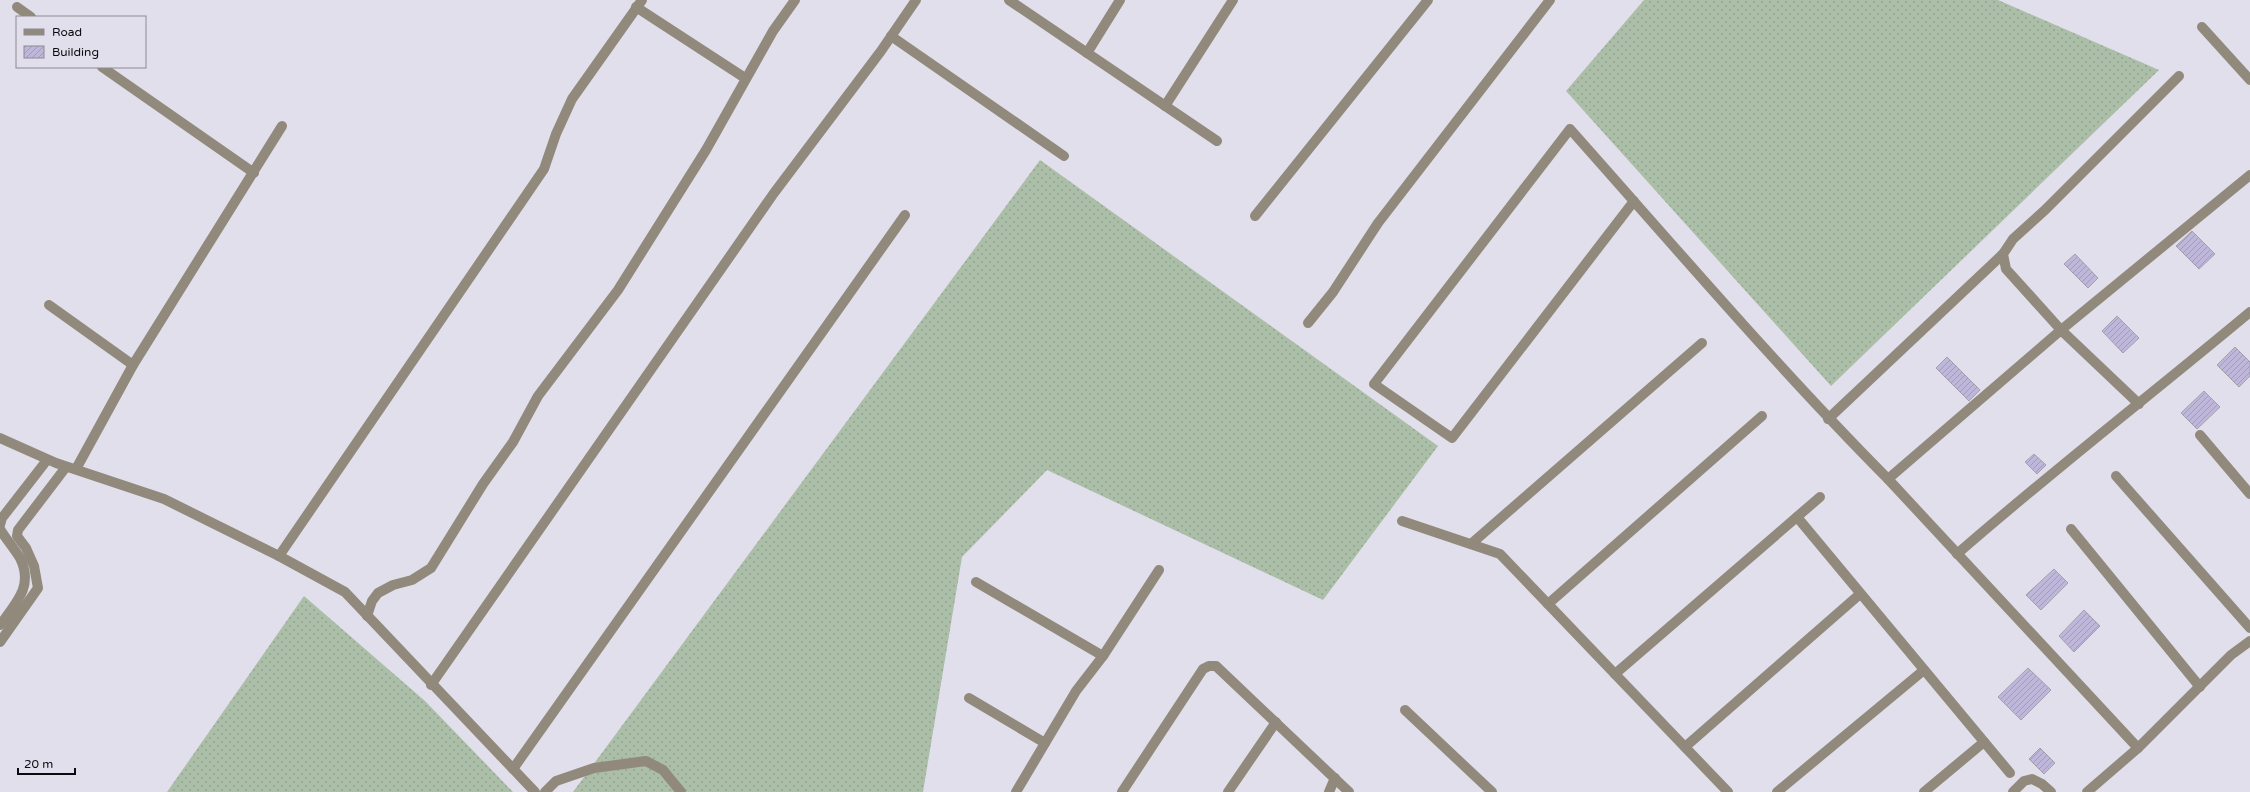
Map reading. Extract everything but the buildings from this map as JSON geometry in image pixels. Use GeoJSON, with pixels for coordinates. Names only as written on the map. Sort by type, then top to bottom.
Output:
{"type":"FeatureCollection","features":[{"type":"Feature","properties":{"kind":"street"},"geometry":{"type":"LineString","coordinates":[[367,616],[372,601],[378,593],[393,585],[412,580],[431,568],[483,484],[513,442],[538,396],[618,290],[706,150],[745,78],[773,31],[795,0]]}},
{"type":"Feature","properties":{"kind":"street"},"geometry":{"type":"LineString","coordinates":[[431,685],[774,193],[892,36],[916,0]]}},
{"type":"Feature","properties":{"kind":"street"},"geometry":{"type":"LineString","coordinates":[[1087,53],[1120,0]]}},
{"type":"Feature","properties":{"kind":"street"},"geometry":{"type":"LineString","coordinates":[[1165,106],[1233,0]]}},
{"type":"Feature","properties":{"kind":"street"},"geometry":{"type":"LineString","coordinates":[[1255,216],[1428,0]]}},
{"type":"Feature","properties":{"kind":"street"},"geometry":{"type":"LineString","coordinates":[[1308,323],[1333,292],[1378,224],[1550,0]]}},
{"type":"Feature","properties":{"kind":"street"},"geometry":{"type":"LineString","coordinates":[[1014,1],[1087,53],[1217,141]]}},
{"type":"Feature","properties":{"kind":"street"},"geometry":{"type":"LineString","coordinates":[[279,556],[544,169],[556,134],[572,100],[639,3],[745,78]]}},
{"type":"Feature","properties":{"kind":"street"},"geometry":{"type":"LineString","coordinates":[[16,7],[30,16]]}},
{"type":"Feature","properties":{"kind":"street"},"geometry":{"type":"LineString","coordinates":[[2202,27],[2250,80]]}},
{"type":"Feature","properties":{"kind":"street"},"geometry":{"type":"LineString","coordinates":[[892,36],[1064,156]]}},
{"type":"Feature","properties":{"kind":"street"},"geometry":{"type":"LineString","coordinates":[[103,68],[254,173]]}},
{"type":"Feature","properties":{"kind":"street"},"geometry":{"type":"LineString","coordinates":[[1828,419],[2002,254],[2013,238],[2045,210],[2179,76]]}},
{"type":"Feature","properties":{"kind":"street"},"geometry":{"type":"LineString","coordinates":[[0,642],[38,588],[34,566],[26,548],[17,536],[18,530],[71,468],[133,365],[282,126]]}},
{"type":"Feature","properties":{"kind":"street"},"geometry":{"type":"LineString","coordinates":[[1634,201],[1452,438],[1374,384],[1570,129],[1828,419],[1888,480],[2138,748]]}},
{"type":"Feature","properties":{"kind":"street"},"geometry":{"type":"LineString","coordinates":[[1888,480],[2062,330],[2250,176]]}},
{"type":"Feature","properties":{"kind":"street"},"geometry":{"type":"LineString","coordinates":[[513,769],[905,215]]}},
{"type":"Feature","properties":{"kind":"street"},"geometry":{"type":"LineString","coordinates":[[2002,254],[2006,269],[2062,330],[2139,404]]}},
{"type":"Feature","properties":{"kind":"street"},"geometry":{"type":"LineString","coordinates":[[49,305],[133,365]]}},
{"type":"Feature","properties":{"kind":"street"},"geometry":{"type":"LineString","coordinates":[[1957,554],[2032,488],[2139,404],[2250,312]]}},
{"type":"Feature","properties":{"kind":"street"},"geometry":{"type":"LineString","coordinates":[[1471,544],[1702,343]]}},
{"type":"Feature","properties":{"kind":"street"},"geometry":{"type":"LineString","coordinates":[[1548,604],[1762,416]]}},
{"type":"Feature","properties":{"kind":"street"},"geometry":{"type":"LineString","coordinates":[[2200,434],[2250,494]]}},
{"type":"Feature","properties":{"kind":"street"},"geometry":{"type":"LineString","coordinates":[[0,438],[47,460],[164,499],[279,556],[344,592],[431,685],[535,792]]}},
{"type":"Feature","properties":{"kind":"street"},"geometry":{"type":"LineString","coordinates":[[0,525],[6,512],[47,460]]}},
{"type":"Feature","properties":{"kind":"street"},"geometry":{"type":"LineString","coordinates":[[2116,476],[2250,628]]}},
{"type":"Feature","properties":{"kind":"street"},"geometry":{"type":"LineString","coordinates":[[1615,674],[1820,497]]}},
{"type":"Feature","properties":{"kind":"street"},"geometry":{"type":"LineString","coordinates":[[1796,517],[2010,773]]}},
{"type":"Feature","properties":{"kind":"street"},"geometry":{"type":"LineString","coordinates":[[1402,521],[1500,554],[1728,792]]}},
{"type":"Feature","properties":{"kind":"street"},"geometry":{"type":"LineString","coordinates":[[0,529],[20,558],[26,581],[22,594],[0,625]]}},
{"type":"Feature","properties":{"kind":"street"},"geometry":{"type":"LineString","coordinates":[[2071,529],[2200,687]]}},
{"type":"Feature","properties":{"kind":"street"},"geometry":{"type":"LineString","coordinates":[[1016,792],[1076,692],[1104,656],[1159,570]]}},
{"type":"Feature","properties":{"kind":"street"},"geometry":{"type":"LineString","coordinates":[[976,582],[1104,656]]}},
{"type":"Feature","properties":{"kind":"street"},"geometry":{"type":"LineString","coordinates":[[1685,747],[1860,594]]}},
{"type":"Feature","properties":{"kind":"street"},"geometry":{"type":"LineString","coordinates":[[2087,792],[2138,748],[2231,655],[2250,641]]}},
{"type":"Feature","properties":{"kind":"street"},"geometry":{"type":"LineString","coordinates":[[1122,792],[1203,669],[1208,666],[1216,666],[1349,792]]}},
{"type":"Feature","properties":{"kind":"street"},"geometry":{"type":"LineString","coordinates":[[1777,792],[1924,670]]}},
{"type":"Feature","properties":{"kind":"street"},"geometry":{"type":"LineString","coordinates":[[970,698],[1045,743]]}},
{"type":"Feature","properties":{"kind":"street"},"geometry":{"type":"LineString","coordinates":[[1406,710],[1492,792]]}},
{"type":"Feature","properties":{"kind":"street"},"geometry":{"type":"LineString","coordinates":[[1228,792],[1276,722]]}},
{"type":"Feature","properties":{"kind":"street"},"geometry":{"type":"LineString","coordinates":[[1924,792],[1984,742]]}},
{"type":"Feature","properties":{"kind":"street"},"geometry":{"type":"LineString","coordinates":[[545,792],[556,781],[594,768],[646,761],[663,770],[681,792]]}},
{"type":"Feature","properties":{"kind":"street"},"geometry":{"type":"LineString","coordinates":[[1329,792],[1335,778]]}},
{"type":"Feature","properties":{"kind":"street"},"geometry":{"type":"LineString","coordinates":[[2013,792],[2024,781],[2032,779],[2042,784],[2051,792]]}},
{"type":"Feature","properties":{"kind":"green space"},"geometry":{"type":"Polygon","coordinates":[[[1644,0],[1998,0],[2159,70],[1831,386],[1566,91],[1644,0]]]}},
{"type":"Feature","properties":{"kind":"green space"},"geometry":{"type":"Polygon","coordinates":[[[1040,160],[1438,446],[1323,600],[1047,470],[962,557],[923,792],[573,792],[1040,160]]]}},
{"type":"Feature","properties":{"kind":"green space"},"geometry":{"type":"Polygon","coordinates":[[[304,596],[425,701],[513,792],[167,792],[304,596]]]}}]}
